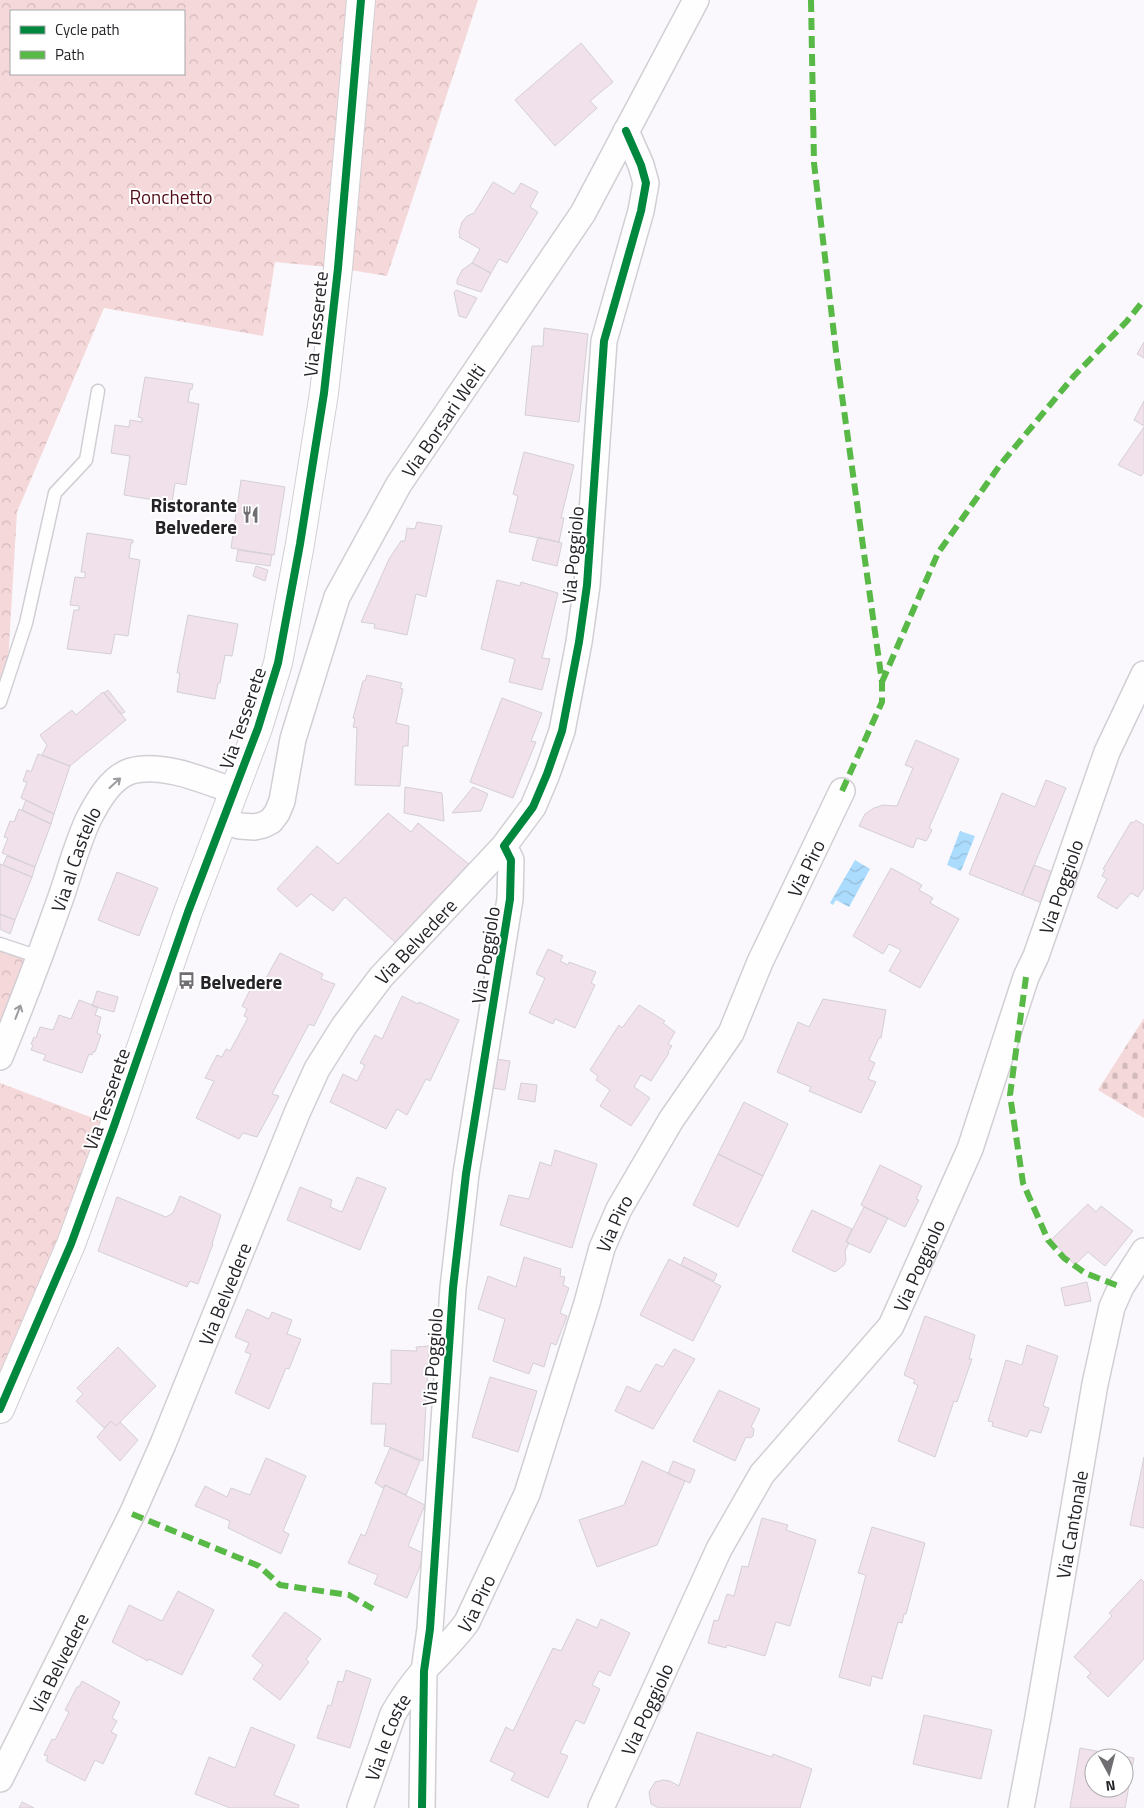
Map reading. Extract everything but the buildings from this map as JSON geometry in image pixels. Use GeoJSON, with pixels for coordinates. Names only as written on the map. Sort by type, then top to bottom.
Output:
{"type":"FeatureCollection","features":[{"type":"Feature","properties":{"kind":"street","name":"Via Tesserete"},"geometry":{"type":"LineString","coordinates":[[0,1408],[71,1244],[188,912],[258,728],[278,663],[300,544],[324,393],[338,268],[361,0]]}},
{"type":"Feature","properties":{"kind":"street","name":"Via Borsari Welti"},"geometry":{"type":"LineString","coordinates":[[223,821],[240,826],[254,827],[271,821],[277,813],[282,801],[293,740],[337,597],[399,484],[583,214],[696,0]]}},
{"type":"Feature","properties":{"kind":"street","name":"Via Poggiolo"},"geometry":{"type":"LineString","coordinates":[[422,1808],[424,1670],[430,1629],[454,1278],[466,1174],[510,899],[511,860],[504,846],[533,808],[547,774],[562,731],[579,642],[587,585],[604,341],[642,211],[646,183],[641,165],[626,131]]}},
{"type":"Feature","properties":{"kind":"street","name":"Via Poggiolo"},"geometry":{"type":"LineString","coordinates":[[601,1808],[719,1549],[762,1474],[891,1326],[970,1149],[1026,977],[1036,956],[1107,752],[1144,674]]}},
{"type":"Feature","properties":{"kind":"street","name":"Via al Castello"},"geometry":{"type":"LineString","coordinates":[[0,1057],[40,957],[89,820],[101,798],[114,781],[131,771],[151,769],[172,771],[234,791]]}},
{"type":"Feature","properties":{"kind":"street","name":"Via Piro"},"geometry":{"type":"LineString","coordinates":[[424,1670],[457,1636],[467,1622],[527,1494],[582,1321],[602,1248],[619,1209],[670,1120],[731,1033],[760,962],[842,791]]}},
{"type":"Feature","properties":{"kind":"street","name":"Via Belvedere"},"geometry":{"type":"LineString","coordinates":[[0,1779],[132,1514],[163,1444],[297,1113],[317,1069],[344,1026],[381,977],[504,846]]}},
{"type":"Feature","properties":{"kind":"street","name":"Via Cantonale"},"geometry":{"type":"LineString","coordinates":[[1021,1808],[1095,1384],[1112,1307],[1121,1287],[1144,1251]]}},
{"type":"Feature","properties":{"kind":"street","name":"Via le Coste"},"geometry":{"type":"LineString","coordinates":[[360,1808],[393,1714],[401,1700],[424,1670]]}},
{"type":"Feature","properties":{"kind":"lane"},"geometry":{"type":"LineString","coordinates":[[0,702],[26,623],[55,493],[86,460],[98,391]]}},
{"type":"Feature","properties":{"kind":"lane"},"geometry":{"type":"LineString","coordinates":[[0,944],[40,957]]}},
{"type":"Feature","properties":{"kind":"green space","name":"Ronchetto"},"geometry":{"type":"Polygon","coordinates":[[[0,0],[478,0],[387,276],[338,268],[275,262],[263,336],[104,308],[17,512],[7,679],[0,702],[0,0]]]}},
{"type":"Feature","properties":{"kind":"green space"},"geometry":{"type":"Polygon","coordinates":[[[0,944],[39,957],[0,1057],[0,944]]]}},
{"type":"Feature","properties":{"kind":"green space"},"geometry":{"type":"Polygon","coordinates":[[[1144,1018],[1144,1118],[1098,1090],[1144,1018]]]}},
{"type":"Feature","properties":{"kind":"green space"},"geometry":{"type":"Polygon","coordinates":[[[0,1083],[114,1126],[0,1408],[0,1083]]]}},
{"type":"Feature","properties":{"kind":"water"},"geometry":{"type":"Polygon","coordinates":[[[960,831],[975,836],[961,871],[947,865],[960,831]]]}},
{"type":"Feature","properties":{"kind":"water"},"geometry":{"type":"Polygon","coordinates":[[[855,860],[870,869],[849,907],[836,900],[833,905],[830,903],[855,860]]]}},
{"type":"Feature","properties":{"kind":"marked path"},"geometry":{"type":"LineString","coordinates":[[811,0],[814,163],[837,360],[882,682],[882,702],[842,791]]}},
{"type":"Feature","properties":{"kind":"marked path"},"geometry":{"type":"LineString","coordinates":[[882,682],[938,553],[1000,465],[1074,376],[1127,321],[1144,300]]}},
{"type":"Feature","properties":{"kind":"marked path"},"geometry":{"type":"LineString","coordinates":[[1026,977],[1010,1095],[1023,1183],[1048,1240],[1064,1258],[1085,1273],[1121,1287]]}},
{"type":"Feature","properties":{"kind":"marked path"},"geometry":{"type":"LineString","coordinates":[[132,1514],[259,1566],[280,1585],[349,1595],[373,1609]]}},
{"type":"Feature","properties":{"kind":"cycle path"},"geometry":{"type":"LineString","coordinates":[[0,1409],[71,1244],[188,912],[258,728],[278,663],[300,544],[324,393],[338,268],[361,0]]}},
{"type":"Feature","properties":{"kind":"cycle path"},"geometry":{"type":"LineString","coordinates":[[422,1808],[424,1671],[430,1629],[453,1288],[466,1174],[510,899],[511,860],[504,846],[533,807],[547,774],[562,731],[579,642],[587,585],[604,341],[641,211],[646,183],[641,165],[626,131]]}},
{"type":"Feature","properties":{"kind":"place","name":"Ristorante Belvedere"},"geometry":{"type":"Point","coordinates":[251,515]}},
{"type":"Feature","properties":{"kind":"place","name":"Belvedere"},"geometry":{"type":"Point","coordinates":[186,981]}}]}
